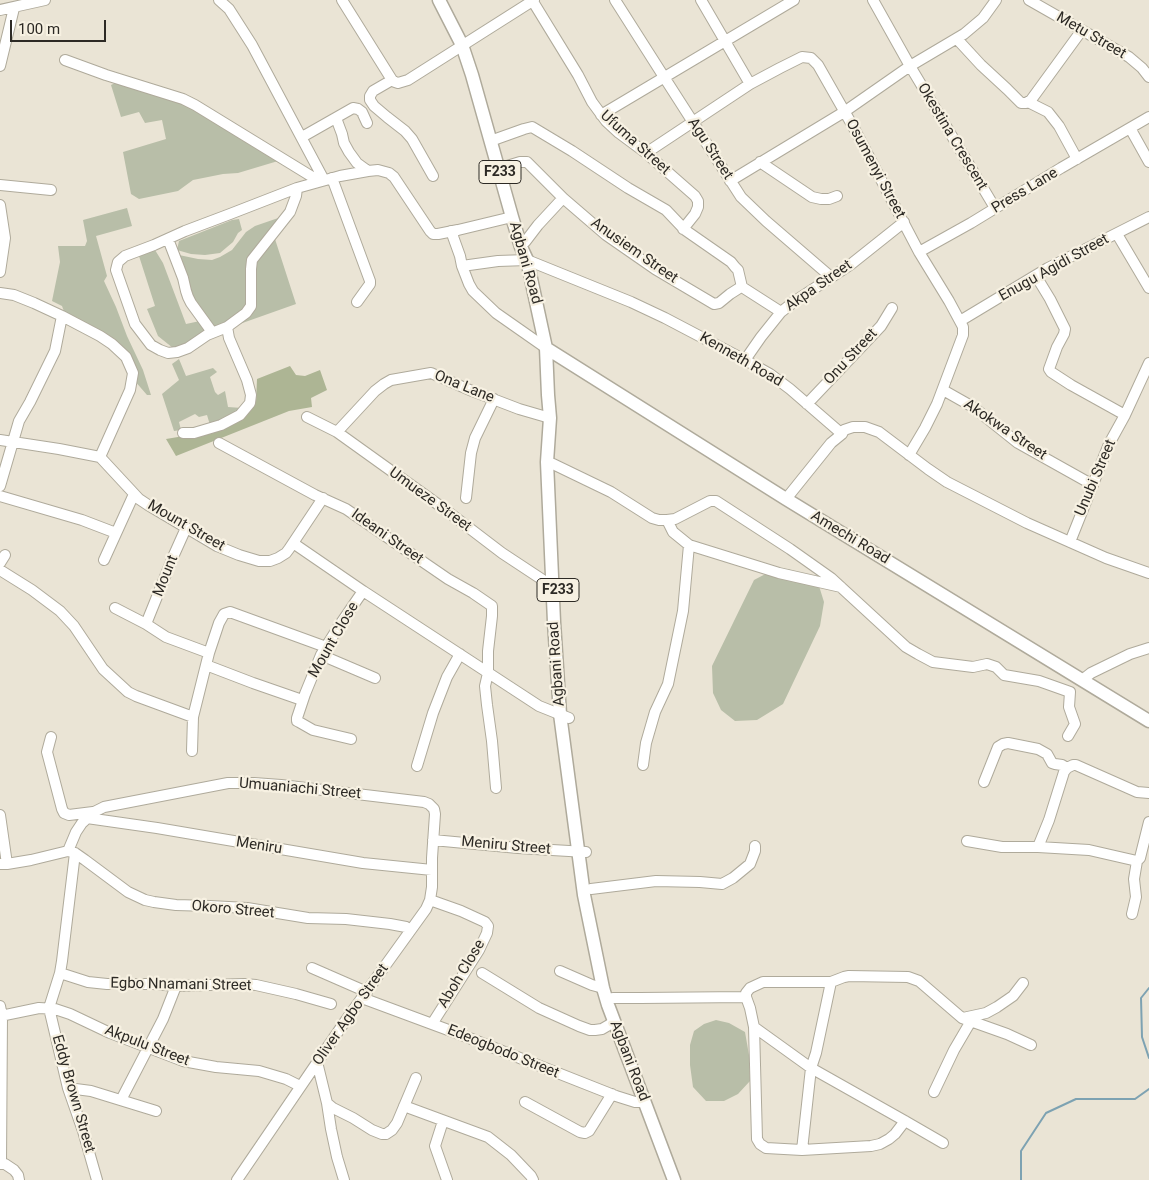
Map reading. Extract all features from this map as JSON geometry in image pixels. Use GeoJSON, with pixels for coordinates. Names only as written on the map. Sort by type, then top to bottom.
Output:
{"type":"FeatureCollection","features":[{"type":"Feature","properties":{"kind":"main road","name":"Agbani Road"},"geometry":{"type":"LineString","coordinates":[[439,0],[465,43],[512,217],[521,247],[529,261]]}},
{"type":"Feature","properties":{"kind":"main road","name":"Agbani Road"},"geometry":{"type":"LineString","coordinates":[[447,0],[465,43],[500,154],[507,166],[508,182],[545,314],[549,350],[554,454],[550,463],[565,716]]}},
{"type":"Feature","properties":{"kind":"main road","name":"Agbani Road"},"geometry":{"type":"LineString","coordinates":[[549,350],[548,395],[550,418],[552,586],[565,716],[582,852],[584,894],[603,988],[674,1180]]}},
{"type":"Feature","properties":{"kind":"main road","name":"Amechi Road"},"geometry":{"type":"LineString","coordinates":[[549,350],[786,499],[1149,721]]}},
{"type":"Feature","properties":{"kind":"main road","name":"Agbani Road"},"geometry":{"type":"LineString","coordinates":[[582,852],[591,889],[600,945],[613,998],[682,1180]]}},
{"type":"Feature","properties":{"kind":"street"},"geometry":{"type":"LineString","coordinates":[[0,10],[45,0]]}},
{"type":"Feature","properties":{"kind":"street"},"geometry":{"type":"LineString","coordinates":[[219,0],[229,9],[239,23],[325,180],[370,281],[370,284],[357,302]]}},
{"type":"Feature","properties":{"kind":"street"},"geometry":{"type":"LineString","coordinates":[[342,0],[392,80],[398,83],[408,80],[533,0]]}},
{"type":"Feature","properties":{"kind":"street","name":"Ufuma Street"},"geometry":{"type":"LineString","coordinates":[[533,0],[601,115],[697,198],[696,211],[683,229]]}},
{"type":"Feature","properties":{"kind":"street","name":"Agu Street"},"geometry":{"type":"LineString","coordinates":[[615,0],[742,197],[766,222],[831,278]]}},
{"type":"Feature","properties":{"kind":"street"},"geometry":{"type":"LineString","coordinates":[[701,0],[750,84]]}},
{"type":"Feature","properties":{"kind":"street"},"geometry":{"type":"LineString","coordinates":[[730,181],[844,112],[910,66],[957,38],[983,18],[996,0]]}},
{"type":"Feature","properties":{"kind":"street","name":"Metu Street"},"geometry":{"type":"LineString","coordinates":[[1029,0],[1129,58],[1142,68],[1149,77]]}},
{"type":"Feature","properties":{"kind":"street"},"geometry":{"type":"LineString","coordinates":[[601,115],[789,1]]}},
{"type":"Feature","properties":{"kind":"street","name":"Okestina Crescent"},"geometry":{"type":"LineString","coordinates":[[875,1],[910,66],[995,208]]}},
{"type":"Feature","properties":{"kind":"street"},"geometry":{"type":"LineString","coordinates":[[0,66],[14,8]]}},
{"type":"Feature","properties":{"kind":"street"},"geometry":{"type":"LineString","coordinates":[[1028,102],[1082,30]]}},
{"type":"Feature","properties":{"kind":"street"},"geometry":{"type":"LineString","coordinates":[[957,38],[1006,90],[1021,102],[1028,102],[1048,112],[1059,126],[1077,159]]}},
{"type":"Feature","properties":{"kind":"street","name":"Osumenyi Street"},"geometry":{"type":"LineString","coordinates":[[646,153],[750,84],[797,59],[811,58],[818,65],[919,252],[960,321]]}},
{"type":"Feature","properties":{"kind":"street"},"geometry":{"type":"LineString","coordinates":[[65,60],[106,76],[183,99],[325,180]]}},
{"type":"Feature","properties":{"kind":"street"},"geometry":{"type":"LineString","coordinates":[[392,80],[373,91],[370,100],[374,106],[412,139],[433,176]]}},
{"type":"Feature","properties":{"kind":"street"},"geometry":{"type":"LineString","coordinates":[[302,137],[351,108],[362,112],[367,124]]}},
{"type":"Feature","properties":{"kind":"street","name":"Press Lane"},"geometry":{"type":"LineString","coordinates":[[919,252],[1149,117]]}},
{"type":"Feature","properties":{"kind":"street"},"geometry":{"type":"LineString","coordinates":[[336,118],[349,152],[357,164],[368,171]]}},
{"type":"Feature","properties":{"kind":"street"},"geometry":{"type":"LineString","coordinates":[[496,139],[530,127],[589,161],[628,188],[666,210],[683,229],[731,262],[738,270],[741,286],[780,312]]}},
{"type":"Feature","properties":{"kind":"street"},"geometry":{"type":"LineString","coordinates":[[1130,128],[1149,162]]}},
{"type":"Feature","properties":{"kind":"street","name":"Anusiem Street"},"geometry":{"type":"LineString","coordinates":[[507,166],[526,162],[600,230],[655,269],[714,304],[716,305],[741,286]]}},
{"type":"Feature","properties":{"kind":"street"},"geometry":{"type":"LineString","coordinates":[[760,162],[812,197],[829,199],[837,196]]}},
{"type":"Feature","properties":{"kind":"street"},"geometry":{"type":"LineString","coordinates":[[298,188],[290,212],[252,260],[251,306],[246,313],[227,328],[212,332],[188,348],[177,352],[168,353],[152,345],[135,324],[116,270],[118,262],[125,256],[298,188],[325,180],[382,170],[392,174],[396,179],[431,233],[451,232],[512,217]]}},
{"type":"Feature","properties":{"kind":"street"},"geometry":{"type":"LineString","coordinates":[[0,185],[51,190]]}},
{"type":"Feature","properties":{"kind":"street"},"geometry":{"type":"LineString","coordinates":[[525,242],[563,198]]}},
{"type":"Feature","properties":{"kind":"street"},"geometry":{"type":"LineString","coordinates":[[0,205],[5,238],[0,272]]}},
{"type":"Feature","properties":{"kind":"street","name":"Enugu Agidi Street"},"geometry":{"type":"LineString","coordinates":[[960,321],[1069,257],[1149,217]]}},
{"type":"Feature","properties":{"kind":"street","name":"Akpa Street"},"geometry":{"type":"LineString","coordinates":[[745,360],[780,312],[850,265],[904,222]]}},
{"type":"Feature","properties":{"kind":"street"},"geometry":{"type":"LineString","coordinates":[[451,232],[462,266],[473,291],[496,313],[549,350]]}},
{"type":"Feature","properties":{"kind":"street"},"geometry":{"type":"LineString","coordinates":[[1117,234],[1149,288]]}},
{"type":"Feature","properties":{"kind":"street"},"geometry":{"type":"LineString","coordinates":[[168,239],[188,297],[212,332]]}},
{"type":"Feature","properties":{"kind":"street"},"geometry":{"type":"LineString","coordinates":[[462,266],[498,261],[529,261]]}},
{"type":"Feature","properties":{"kind":"street","name":"Kenneth Road"},"geometry":{"type":"LineString","coordinates":[[529,261],[631,302],[745,360],[790,388],[842,434]]}},
{"type":"Feature","properties":{"kind":"street"},"geometry":{"type":"LineString","coordinates":[[1036,276],[1065,329],[1049,369],[1050,372],[1125,415]]}},
{"type":"Feature","properties":{"kind":"street"},"geometry":{"type":"LineString","coordinates":[[0,292],[34,303],[100,336],[126,357],[133,373],[130,390],[100,457],[58,448],[0,440]]}},
{"type":"Feature","properties":{"kind":"street","name":"Onu Street"},"geometry":{"type":"LineString","coordinates":[[807,404],[881,326],[892,308]]}},
{"type":"Feature","properties":{"kind":"street"},"geometry":{"type":"LineString","coordinates":[[0,486],[19,421],[54,351],[62,316]]}},
{"type":"Feature","properties":{"kind":"street"},"geometry":{"type":"LineString","coordinates":[[909,454],[932,416],[943,390],[963,335],[960,321]]}},
{"type":"Feature","properties":{"kind":"street"},"geometry":{"type":"LineString","coordinates":[[183,433],[194,433],[221,425],[240,415],[250,403],[250,390],[229,338],[227,328]]}},
{"type":"Feature","properties":{"kind":"street","name":"Unubi Street"},"geometry":{"type":"LineString","coordinates":[[1070,542],[1109,444],[1125,415],[1149,363]]}},
{"type":"Feature","properties":{"kind":"street","name":"Ona Lane"},"geometry":{"type":"LineString","coordinates":[[337,432],[380,387],[391,380],[434,373],[494,400],[550,418]]}},
{"type":"Feature","properties":{"kind":"street","name":"Akokwa Street"},"geometry":{"type":"LineString","coordinates":[[943,390],[973,407],[1018,443],[1093,485]]}},
{"type":"Feature","properties":{"kind":"street"},"geometry":{"type":"LineString","coordinates":[[466,498],[471,453],[475,438],[494,400]]}},
{"type":"Feature","properties":{"kind":"street","name":"Umueze Street"},"geometry":{"type":"LineString","coordinates":[[307,417],[337,432],[502,553],[552,586]]}},
{"type":"Feature","properties":{"kind":"street"},"geometry":{"type":"LineString","coordinates":[[786,499],[831,443],[844,430],[853,427],[865,427],[879,432],[928,470],[947,482],[1027,523],[1106,558],[1148,571]]}},
{"type":"Feature","properties":{"kind":"street","name":"Ideani Street"},"geometry":{"type":"LineString","coordinates":[[219,443],[346,509],[448,579],[474,593],[492,606],[488,673]]}},
{"type":"Feature","properties":{"kind":"street","name":"Mount Street"},"geometry":{"type":"LineString","coordinates":[[100,457],[134,494],[157,511],[217,546],[239,556],[259,561],[270,561],[286,553],[323,498]]}},
{"type":"Feature","properties":{"kind":"street"},"geometry":{"type":"LineString","coordinates":[[550,463],[611,492],[652,518],[659,520],[675,519],[710,501],[716,501],[832,578],[906,647],[933,662],[973,667],[987,664],[996,668],[1004,676],[1039,681],[1070,692],[1069,707],[1075,724],[1068,736]]}},
{"type":"Feature","properties":{"kind":"street"},"geometry":{"type":"LineString","coordinates":[[104,560],[134,494]]}},
{"type":"Feature","properties":{"kind":"street"},"geometry":{"type":"LineString","coordinates":[[0,496],[82,520],[116,533]]}},
{"type":"Feature","properties":{"kind":"street"},"geometry":{"type":"LineString","coordinates":[[667,520],[673,532],[689,544],[779,572],[841,587]]}},
{"type":"Feature","properties":{"kind":"street","name":"Mount"},"geometry":{"type":"LineString","coordinates":[[146,624],[186,528]]}},
{"type":"Feature","properties":{"kind":"street"},"geometry":{"type":"LineString","coordinates":[[293,543],[539,706],[565,716]]}},
{"type":"Feature","properties":{"kind":"street"},"geometry":{"type":"LineString","coordinates":[[643,765],[646,743],[655,712],[668,684],[683,611],[689,544]]}},
{"type":"Feature","properties":{"kind":"street"},"geometry":{"type":"LineString","coordinates":[[0,570],[32,590],[60,611],[74,626],[103,670],[128,692],[193,717]]}},
{"type":"Feature","properties":{"kind":"street","name":"Mount Close"},"geometry":{"type":"LineString","coordinates":[[351,739],[319,732],[299,722],[297,718],[302,700],[324,651],[363,591]]}},
{"type":"Feature","properties":{"kind":"street"},"geometry":{"type":"LineString","coordinates":[[115,608],[166,637],[210,653]]}},
{"type":"Feature","properties":{"kind":"street"},"geometry":{"type":"LineString","coordinates":[[192,751],[193,717],[206,665],[222,616],[227,612],[324,651],[375,678]]}},
{"type":"Feature","properties":{"kind":"street"},"geometry":{"type":"LineString","coordinates":[[1082,680],[1091,672],[1130,654],[1149,648]]}},
{"type":"Feature","properties":{"kind":"street"},"geometry":{"type":"LineString","coordinates":[[417,766],[436,704],[447,677],[460,654]]}},
{"type":"Feature","properties":{"kind":"street"},"geometry":{"type":"LineString","coordinates":[[206,665],[302,700]]}},
{"type":"Feature","properties":{"kind":"street"},"geometry":{"type":"LineString","coordinates":[[488,673],[485,686],[486,705],[492,741],[496,788]]}},
{"type":"Feature","properties":{"kind":"street"},"geometry":{"type":"LineString","coordinates":[[51,737],[47,752],[64,813],[69,815],[90,815]]}},
{"type":"Feature","properties":{"kind":"street"},"geometry":{"type":"LineString","coordinates":[[984,782],[996,750],[1003,744],[1014,744],[1038,749],[1047,754],[1052,763],[1067,768]]}},
{"type":"Feature","properties":{"kind":"street"},"geometry":{"type":"LineString","coordinates":[[1038,847],[1049,820],[1064,772],[1073,765],[1138,792],[1149,793]]}},
{"type":"Feature","properties":{"kind":"street","name":"Umuaniachi Street"},"geometry":{"type":"LineString","coordinates":[[90,815],[111,805],[216,785],[239,782],[254,783],[424,802],[432,806],[435,812],[433,840]]}},
{"type":"Feature","properties":{"kind":"street"},"geometry":{"type":"LineString","coordinates":[[0,815],[4,864],[71,852]]}},
{"type":"Feature","properties":{"kind":"street"},"geometry":{"type":"LineString","coordinates":[[19,1180],[18,1174],[14,1170],[5,1164],[1,1164],[1,1013],[38,1008],[52,1009],[60,973],[71,852],[76,832],[90,815]]}},
{"type":"Feature","properties":{"kind":"street","name":"Meniru"},"geometry":{"type":"LineString","coordinates":[[90,815],[363,863],[432,870]]}},
{"type":"Feature","properties":{"kind":"street"},"geometry":{"type":"LineString","coordinates":[[1132,914],[1136,897],[1134,879],[1137,861],[1140,858],[1149,822]]}},
{"type":"Feature","properties":{"kind":"street","name":"Meniru Street"},"geometry":{"type":"LineString","coordinates":[[433,840],[582,852]]}},
{"type":"Feature","properties":{"kind":"street","name":"Oliver Agbo Street"},"geometry":{"type":"LineString","coordinates":[[237,1180],[300,1086],[423,913],[430,900],[432,887],[433,840]]}},
{"type":"Feature","properties":{"kind":"street"},"geometry":{"type":"LineString","coordinates":[[967,841],[1002,847],[1089,850],[1137,861]]}},
{"type":"Feature","properties":{"kind":"street"},"geometry":{"type":"LineString","coordinates":[[591,889],[656,881],[722,884],[733,878],[750,864],[755,846]]}},
{"type":"Feature","properties":{"kind":"street","name":"Okoro Street"},"geometry":{"type":"LineString","coordinates":[[71,852],[128,892],[145,900],[176,905],[247,908],[316,919],[346,919],[390,924],[406,927],[411,930]]}},
{"type":"Feature","properties":{"kind":"street","name":"Aboh Close"},"geometry":{"type":"LineString","coordinates":[[430,900],[461,911],[485,922],[488,926],[485,937],[474,959],[432,1024]]}},
{"type":"Feature","properties":{"kind":"street","name":"Edeogbodo Street"},"geometry":{"type":"LineString","coordinates":[[312,968],[364,995],[432,1024],[612,1094],[635,1102],[645,1101]]}},
{"type":"Feature","properties":{"kind":"street"},"geometry":{"type":"LineString","coordinates":[[560,971],[603,988]]}},
{"type":"Feature","properties":{"kind":"street","name":"Egbo Nnamani Street"},"geometry":{"type":"LineString","coordinates":[[60,973],[88,982],[107,984],[176,986],[256,985],[331,1004]]}},
{"type":"Feature","properties":{"kind":"street"},"geometry":{"type":"LineString","coordinates":[[482,973],[539,1008],[579,1026],[595,1030],[602,1029],[614,1022]]}},
{"type":"Feature","properties":{"kind":"street"},"geometry":{"type":"LineString","coordinates":[[906,1121],[889,1139],[871,1146],[802,1150],[766,1148],[762,1146],[758,1142],[754,1026],[746,996],[750,988],[764,982],[831,982],[849,976],[908,977],[919,980],[966,1019],[1031,1045]]}},
{"type":"Feature","properties":{"kind":"street"},"geometry":{"type":"LineString","coordinates":[[802,1150],[811,1068],[831,982]]}},
{"type":"Feature","properties":{"kind":"street"},"geometry":{"type":"LineString","coordinates":[[966,1019],[986,1013],[997,1007],[1013,996],[1023,983]]}},
{"type":"Feature","properties":{"kind":"street"},"geometry":{"type":"LineString","coordinates":[[121,1100],[165,1015],[176,986]]}},
{"type":"Feature","properties":{"kind":"street"},"geometry":{"type":"LineString","coordinates":[[613,998],[746,996]]}},
{"type":"Feature","properties":{"kind":"street","name":"Akpulu Street"},"geometry":{"type":"LineString","coordinates":[[52,1009],[183,1061],[216,1067],[258,1071],[286,1079],[300,1086]]}},
{"type":"Feature","properties":{"kind":"street","name":"Eddy Brown Street"},"geometry":{"type":"LineString","coordinates":[[52,1009],[68,1088],[97,1180]]}},
{"type":"Feature","properties":{"kind":"street"},"geometry":{"type":"LineString","coordinates":[[934,1092],[966,1019]]}},
{"type":"Feature","properties":{"kind":"street"},"geometry":{"type":"LineString","coordinates":[[754,1026],[811,1068],[943,1143]]}},
{"type":"Feature","properties":{"kind":"street"},"geometry":{"type":"LineString","coordinates":[[317,1062],[337,1157],[344,1180]]}},
{"type":"Feature","properties":{"kind":"street"},"geometry":{"type":"LineString","coordinates":[[327,1104],[364,1125],[382,1134],[386,1134],[397,1123],[416,1078]]}},
{"type":"Feature","properties":{"kind":"street"},"geometry":{"type":"LineString","coordinates":[[68,1088],[91,1090],[156,1111]]}},
{"type":"Feature","properties":{"kind":"street"},"geometry":{"type":"LineString","coordinates":[[525,1102],[585,1133],[589,1131],[612,1094]]}},
{"type":"Feature","properties":{"kind":"street"},"geometry":{"type":"LineString","coordinates":[[404,1106],[488,1137],[511,1155],[531,1176],[532,1180]]}},
{"type":"Feature","properties":{"kind":"street"},"geometry":{"type":"LineString","coordinates":[[443,1121],[435,1146],[447,1180]]}},
{"type":"Feature","properties":{"kind":"green space"},"geometry":{"type":"Polygon","coordinates":[[[119,81],[184,101],[278,161],[238,173],[193,180],[178,191],[139,199],[131,194],[123,152],[166,139],[162,120],[145,123],[139,112],[121,117],[111,85],[119,81]]]}},
{"type":"Feature","properties":{"kind":"green space"},"geometry":{"type":"Polygon","coordinates":[[[127,208],[132,226],[96,236],[107,276],[104,281],[143,370],[151,395],[147,395],[134,380],[131,362],[65,314],[62,306],[52,301],[60,262],[58,246],[85,246],[87,241],[83,220],[127,208]]]}},
{"type":"Feature","properties":{"kind":"green space"},"geometry":{"type":"Polygon","coordinates":[[[284,216],[257,249],[248,308],[227,324],[213,328],[191,295],[179,255],[212,260],[232,250],[246,232],[255,226],[284,216]]]}},
{"type":"Feature","properties":{"kind":"green space"},"geometry":{"type":"Polygon","coordinates":[[[239,219],[242,230],[233,242],[220,253],[205,255],[177,250],[179,241],[239,219]]]}},
{"type":"Feature","properties":{"kind":"green space"},"geometry":{"type":"Polygon","coordinates":[[[274,236],[296,304],[234,326],[252,308],[253,266],[274,236]]]}},
{"type":"Feature","properties":{"kind":"green space"},"geometry":{"type":"Polygon","coordinates":[[[155,250],[163,263],[186,324],[200,321],[205,333],[183,345],[173,348],[158,336],[147,309],[155,306],[139,256],[155,250]]]}},
{"type":"Feature","properties":{"kind":"green space"},"geometry":{"type":"Polygon","coordinates":[[[179,359],[186,376],[213,368],[217,372],[210,377],[215,392],[218,395],[225,391],[228,407],[242,408],[229,418],[210,425],[207,415],[199,417],[195,414],[179,422],[181,430],[174,431],[162,394],[179,380],[172,364],[179,359]]]}},
{"type":"Feature","properties":{"kind":"green space"},"geometry":{"type":"Polygon","coordinates":[[[290,366],[296,375],[305,376],[320,370],[327,390],[311,398],[312,407],[289,411],[176,456],[166,439],[202,433],[248,412],[256,402],[257,379],[290,366]]]}},
{"type":"Feature","properties":{"kind":"green space"},"geometry":{"type":"Polygon","coordinates":[[[775,569],[788,569],[805,575],[819,586],[824,602],[820,626],[783,704],[757,720],[735,721],[721,710],[713,693],[712,666],[754,580],[775,569]]]}},
{"type":"Feature","properties":{"kind":"green space"},"geometry":{"type":"Polygon","coordinates":[[[716,1020],[729,1023],[745,1032],[749,1055],[750,1081],[738,1094],[724,1101],[706,1101],[693,1087],[690,1045],[694,1031],[704,1024],[716,1020]]]}},
{"type":"Feature","properties":{"kind":"waterway"},"geometry":{"type":"LineString","coordinates":[[1149,988],[1141,998],[1142,1037],[1149,1058]]}},
{"type":"Feature","properties":{"kind":"waterway"},"geometry":{"type":"LineString","coordinates":[[1021,1180],[1021,1151],[1046,1113],[1076,1099],[1135,1099],[1149,1089]]}}]}
